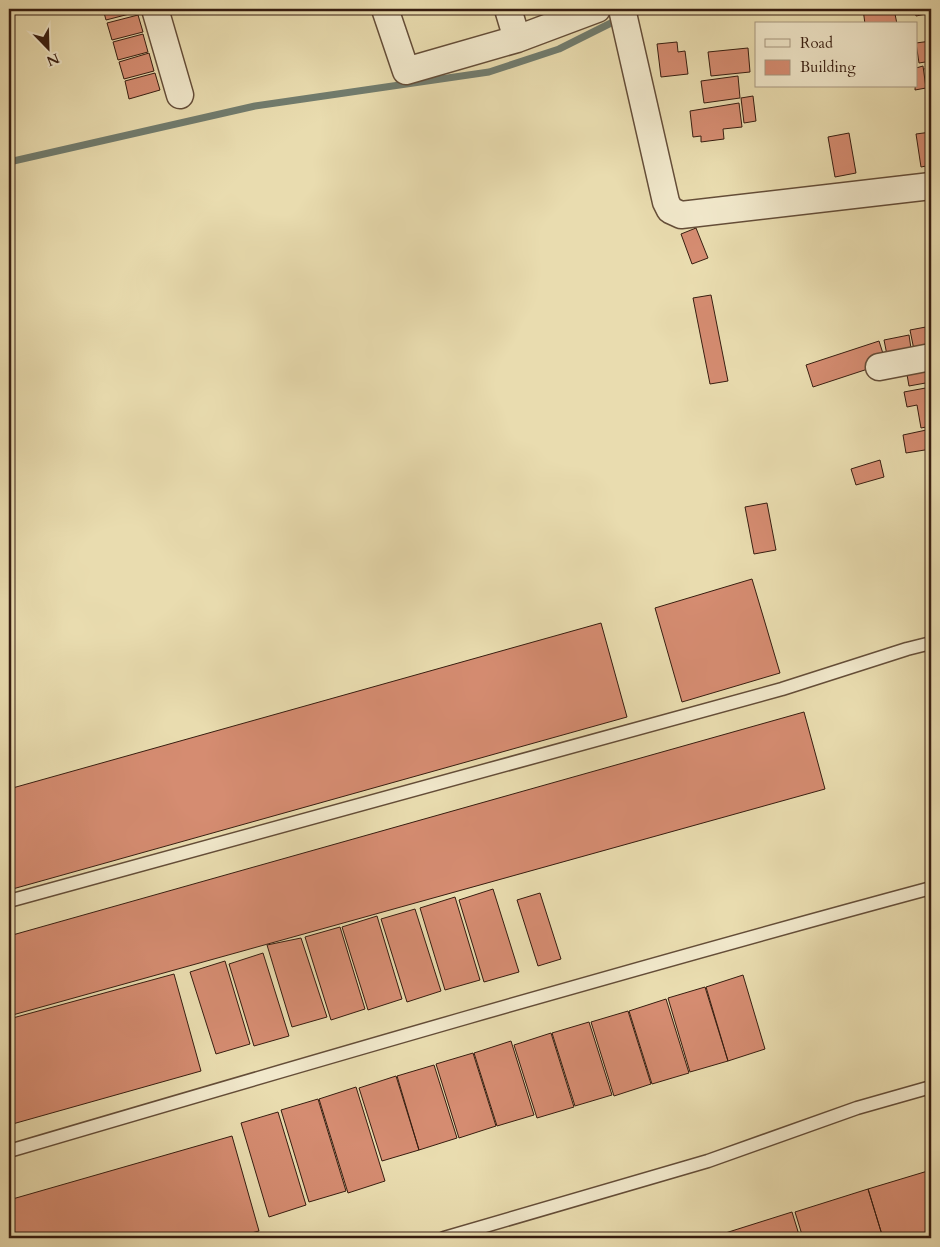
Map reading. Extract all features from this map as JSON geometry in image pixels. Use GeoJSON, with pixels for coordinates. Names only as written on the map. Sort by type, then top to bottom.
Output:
{"type":"FeatureCollection","features":[{"type":"Feature","properties":{"kind":"street"},"geometry":{"type":"LineString","coordinates":[[155,9],[180,95]]}},
{"type":"Feature","properties":{"kind":"street"},"geometry":{"type":"LineString","coordinates":[[385,9],[406,71],[517,39],[591,10]]}},
{"type":"Feature","properties":{"kind":"street"},"geometry":{"type":"LineString","coordinates":[[508,9],[517,39]]}},
{"type":"Feature","properties":{"kind":"street"},"geometry":{"type":"LineString","coordinates":[[622,9],[666,202],[674,212],[681,214],[931,186]]}},
{"type":"Feature","properties":{"kind":"street"},"geometry":{"type":"LineString","coordinates":[[879,367],[931,357]]}},
{"type":"Feature","properties":{"kind":"lane"},"geometry":{"type":"LineString","coordinates":[[9,901],[782,689],[931,642]]}},
{"type":"Feature","properties":{"kind":"lane"},"geometry":{"type":"LineString","coordinates":[[9,1151],[819,918],[931,888]]}},
{"type":"Feature","properties":{"kind":"lane"},"geometry":{"type":"LineString","coordinates":[[444,1238],[478,1234],[708,1161],[856,1108],[931,1087]]}},
{"type":"Feature","properties":{"kind":"building"},"geometry":{"type":"Polygon","coordinates":[[[103,9],[136,9],[137,12],[106,20],[103,9]]]}},
{"type":"Feature","properties":{"kind":"building"},"geometry":{"type":"Polygon","coordinates":[[[863,9],[894,9],[897,22],[865,22],[863,9]]]}},
{"type":"Feature","properties":{"kind":"building"},"geometry":{"type":"Polygon","coordinates":[[[914,9],[931,9],[931,13],[916,16],[914,9]]]}},
{"type":"Feature","properties":{"kind":"building"},"geometry":{"type":"Polygon","coordinates":[[[138,15],[143,32],[112,40],[107,23],[138,15]]]}},
{"type":"Feature","properties":{"kind":"building"},"geometry":{"type":"Polygon","coordinates":[[[143,34],[148,52],[118,60],[113,42],[143,34]]]}},
{"type":"Feature","properties":{"kind":"building"},"geometry":{"type":"Polygon","coordinates":[[[931,41],[931,61],[919,63],[918,43],[931,41]]]}},
{"type":"Feature","properties":{"kind":"building"},"geometry":{"type":"Polygon","coordinates":[[[677,42],[678,52],[685,51],[688,74],[661,77],[657,44],[677,42]]]}},
{"type":"Feature","properties":{"kind":"building"},"geometry":{"type":"Polygon","coordinates":[[[748,48],[750,72],[711,76],[708,52],[748,48]]]}},
{"type":"Feature","properties":{"kind":"building"},"geometry":{"type":"Polygon","coordinates":[[[149,53],[154,71],[124,79],[119,62],[149,53]]]}},
{"type":"Feature","properties":{"kind":"building"},"geometry":{"type":"Polygon","coordinates":[[[923,66],[926,88],[915,90],[915,88],[918,88],[918,67],[923,66]]]}},
{"type":"Feature","properties":{"kind":"building"},"geometry":{"type":"Polygon","coordinates":[[[931,67],[931,90],[929,91],[925,68],[931,67]]]}},
{"type":"Feature","properties":{"kind":"building"},"geometry":{"type":"Polygon","coordinates":[[[155,73],[160,90],[129,99],[125,81],[155,73]]]}},
{"type":"Feature","properties":{"kind":"building"},"geometry":{"type":"Polygon","coordinates":[[[738,76],[740,98],[704,103],[701,81],[738,76]]]}},
{"type":"Feature","properties":{"kind":"building"},"geometry":{"type":"Polygon","coordinates":[[[753,96],[756,121],[744,123],[741,98],[753,96]]]}},
{"type":"Feature","properties":{"kind":"building"},"geometry":{"type":"Polygon","coordinates":[[[739,103],[742,127],[723,129],[724,139],[701,142],[701,136],[693,137],[690,111],[739,103]]]}},
{"type":"Feature","properties":{"kind":"building"},"geometry":{"type":"Polygon","coordinates":[[[931,132],[931,165],[921,167],[916,134],[931,132]]]}},
{"type":"Feature","properties":{"kind":"building"},"geometry":{"type":"Polygon","coordinates":[[[849,133],[856,173],[835,177],[828,137],[849,133]]]}},
{"type":"Feature","properties":{"kind":"building"},"geometry":{"type":"Polygon","coordinates":[[[696,228],[708,258],[692,264],[681,234],[696,228]]]}},
{"type":"Feature","properties":{"kind":"building"},"geometry":{"type":"Polygon","coordinates":[[[711,295],[728,381],[710,384],[693,298],[711,295]]]}},
{"type":"Feature","properties":{"kind":"building"},"geometry":{"type":"Polygon","coordinates":[[[931,326],[931,352],[915,355],[910,330],[931,326]]]}},
{"type":"Feature","properties":{"kind":"building"},"geometry":{"type":"Polygon","coordinates":[[[909,335],[912,355],[888,360],[884,340],[909,335]]]}},
{"type":"Feature","properties":{"kind":"building"},"geometry":{"type":"Polygon","coordinates":[[[879,341],[886,363],[813,387],[806,365],[879,341]]]}},
{"type":"Feature","properties":{"kind":"building"},"geometry":{"type":"Polygon","coordinates":[[[931,365],[931,382],[909,386],[906,369],[931,365]]]}},
{"type":"Feature","properties":{"kind":"building"},"geometry":{"type":"Polygon","coordinates":[[[931,387],[931,426],[921,428],[917,405],[907,407],[904,392],[931,387]]]}},
{"type":"Feature","properties":{"kind":"building"},"geometry":{"type":"Polygon","coordinates":[[[931,429],[931,449],[906,453],[903,435],[931,429]]]}},
{"type":"Feature","properties":{"kind":"building"},"geometry":{"type":"Polygon","coordinates":[[[880,460],[884,477],[856,485],[851,469],[880,460]]]}},
{"type":"Feature","properties":{"kind":"building"},"geometry":{"type":"Polygon","coordinates":[[[767,503],[776,550],[754,554],[745,507],[767,503]]]}},
{"type":"Feature","properties":{"kind":"building"},"geometry":{"type":"Polygon","coordinates":[[[752,579],[780,673],[682,702],[655,608],[752,579]]]}},
{"type":"Feature","properties":{"kind":"building"},"geometry":{"type":"Polygon","coordinates":[[[601,623],[627,717],[9,890],[9,789],[601,623]]]}},
{"type":"Feature","properties":{"kind":"building"},"geometry":{"type":"Polygon","coordinates":[[[804,712],[825,789],[9,1016],[9,936],[804,712]]]}},
{"type":"Feature","properties":{"kind":"building"},"geometry":{"type":"Polygon","coordinates":[[[493,889],[519,972],[484,982],[459,900],[493,889]]]}},
{"type":"Feature","properties":{"kind":"building"},"geometry":{"type":"Polygon","coordinates":[[[540,893],[561,959],[538,966],[517,900],[540,893]]]}},
{"type":"Feature","properties":{"kind":"building"},"geometry":{"type":"Polygon","coordinates":[[[455,897],[480,980],[445,990],[420,908],[455,897]]]}},
{"type":"Feature","properties":{"kind":"building"},"geometry":{"type":"Polygon","coordinates":[[[415,909],[441,991],[407,1002],[381,919],[415,909]]]}},
{"type":"Feature","properties":{"kind":"building"},"geometry":{"type":"Polygon","coordinates":[[[377,916],[402,999],[368,1010],[342,927],[377,916]]]}},
{"type":"Feature","properties":{"kind":"building"},"geometry":{"type":"Polygon","coordinates":[[[340,927],[365,1009],[331,1020],[305,937],[340,927]]]}},
{"type":"Feature","properties":{"kind":"building"},"geometry":{"type":"Polygon","coordinates":[[[301,938],[327,1017],[292,1027],[267,945],[301,938]]]}},
{"type":"Feature","properties":{"kind":"building"},"geometry":{"type":"Polygon","coordinates":[[[263,953],[289,1036],[254,1046],[229,964],[263,953]]]}},
{"type":"Feature","properties":{"kind":"building"},"geometry":{"type":"Polygon","coordinates":[[[225,961],[250,1044],[216,1054],[190,972],[225,961]]]}},
{"type":"Feature","properties":{"kind":"building"},"geometry":{"type":"Polygon","coordinates":[[[174,974],[201,1071],[9,1125],[9,1019],[174,974]]]}},
{"type":"Feature","properties":{"kind":"building"},"geometry":{"type":"Polygon","coordinates":[[[743,975],[765,1049],[728,1061],[706,987],[743,975]]]}},
{"type":"Feature","properties":{"kind":"building"},"geometry":{"type":"Polygon","coordinates":[[[705,987],[728,1061],[690,1072],[668,998],[705,987]]]}},
{"type":"Feature","properties":{"kind":"building"},"geometry":{"type":"Polygon","coordinates":[[[666,999],[689,1073],[652,1084],[629,1011],[666,999]]]}},
{"type":"Feature","properties":{"kind":"building"},"geometry":{"type":"Polygon","coordinates":[[[628,1011],[651,1084],[614,1096],[591,1022],[628,1011]]]}},
{"type":"Feature","properties":{"kind":"building"},"geometry":{"type":"Polygon","coordinates":[[[589,1022],[612,1095],[575,1106],[552,1033],[589,1022]]]}},
{"type":"Feature","properties":{"kind":"building"},"geometry":{"type":"Polygon","coordinates":[[[551,1033],[574,1107],[537,1118],[514,1045],[551,1033]]]}},
{"type":"Feature","properties":{"kind":"building"},"geometry":{"type":"Polygon","coordinates":[[[511,1041],[534,1115],[497,1126],[474,1053],[511,1041]]]}},
{"type":"Feature","properties":{"kind":"building"},"geometry":{"type":"Polygon","coordinates":[[[473,1053],[496,1126],[459,1138],[436,1064],[473,1053]]]}},
{"type":"Feature","properties":{"kind":"building"},"geometry":{"type":"Polygon","coordinates":[[[434,1065],[457,1138],[419,1150],[397,1076],[434,1065]]]}},
{"type":"Feature","properties":{"kind":"building"},"geometry":{"type":"Polygon","coordinates":[[[396,1076],[419,1150],[382,1161],[359,1088],[396,1076]]]}},
{"type":"Feature","properties":{"kind":"building"},"geometry":{"type":"Polygon","coordinates":[[[356,1087],[385,1181],[348,1193],[319,1099],[356,1087]]]}},
{"type":"Feature","properties":{"kind":"building"},"geometry":{"type":"Polygon","coordinates":[[[318,1099],[346,1191],[309,1202],[281,1110],[318,1099]]]}},
{"type":"Feature","properties":{"kind":"building"},"geometry":{"type":"Polygon","coordinates":[[[278,1112],[306,1205],[269,1217],[241,1123],[278,1112]]]}},
{"type":"Feature","properties":{"kind":"building"},"geometry":{"type":"Polygon","coordinates":[[[232,1136],[259,1231],[232,1238],[9,1238],[9,1200],[232,1136]]]}},
{"type":"Feature","properties":{"kind":"building"},"geometry":{"type":"Polygon","coordinates":[[[931,1170],[931,1238],[883,1238],[868,1189],[931,1170]]]}},
{"type":"Feature","properties":{"kind":"building"},"geometry":{"type":"Polygon","coordinates":[[[868,1189],[883,1238],[803,1238],[795,1212],[868,1189]]]}},
{"type":"Feature","properties":{"kind":"building"},"geometry":{"type":"Polygon","coordinates":[[[792,1212],[800,1238],[720,1238],[719,1235],[792,1212]]]}},
{"type":"Feature","properties":{"kind":"building"},"geometry":{"type":"Polygon","coordinates":[[[718,1235],[719,1238],[706,1238],[718,1235]]]}},
{"type":"Feature","properties":{"kind":"waterway"},"geometry":{"type":"LineString","coordinates":[[9,162],[255,106],[489,72],[559,49],[617,20]]}}]}
